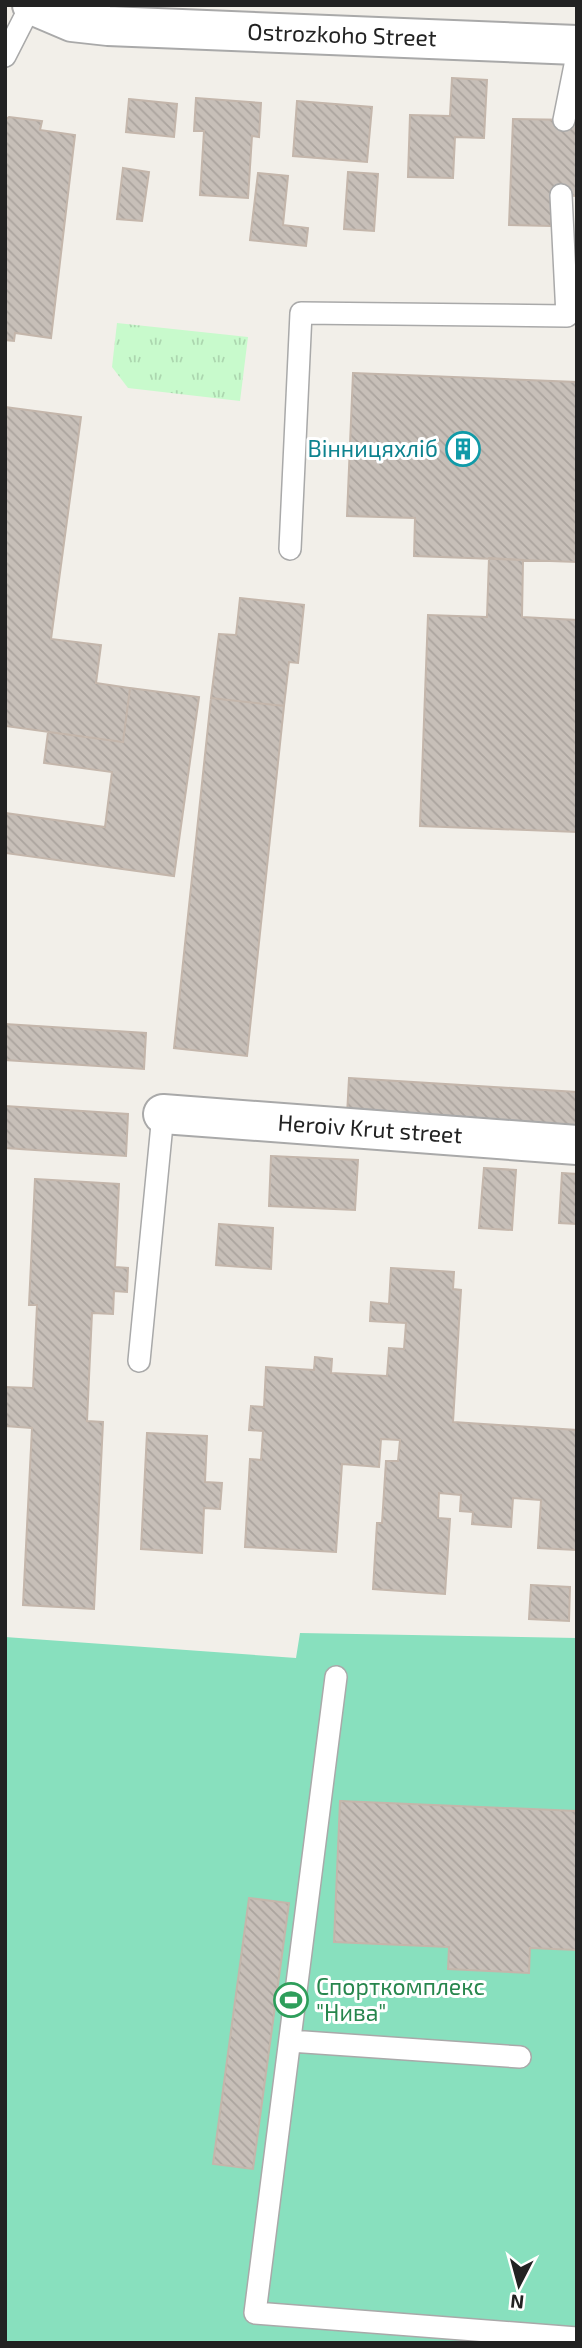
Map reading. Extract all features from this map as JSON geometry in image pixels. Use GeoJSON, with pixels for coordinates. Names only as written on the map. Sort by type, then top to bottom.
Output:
{"type":"FeatureCollection","features":[{"type":"Feature","properties":{"kind":"street","name":"Ostrozkoho Street"},"geometry":{"type":"LineString","coordinates":[[32,5],[72,22],[108,26],[171,17],[577,45]]}},
{"type":"Feature","properties":{"kind":"street","name":"Heroiv Krut street"},"geometry":{"type":"LineString","coordinates":[[163,1114],[577,1145]]}},
{"type":"Feature","properties":{"kind":"lane"},"geometry":{"type":"LineString","coordinates":[[5,56],[32,5]]}},
{"type":"Feature","properties":{"kind":"lane"},"geometry":{"type":"LineString","coordinates":[[564,120],[577,55]]}},
{"type":"Feature","properties":{"kind":"lane"},"geometry":{"type":"LineString","coordinates":[[561,195],[567,316]]}},
{"type":"Feature","properties":{"kind":"lane"},"geometry":{"type":"LineString","coordinates":[[567,316],[577,253]]}},
{"type":"Feature","properties":{"kind":"lane"},"geometry":{"type":"LineString","coordinates":[[290,549],[301,313],[567,316]]}},
{"type":"Feature","properties":{"kind":"lane"},"geometry":{"type":"LineString","coordinates":[[139,1361],[163,1114]]}},
{"type":"Feature","properties":{"kind":"lane"},"geometry":{"type":"LineString","coordinates":[[336,1677],[255,2313],[577,2338]]}},
{"type":"Feature","properties":{"kind":"lane"},"geometry":{"type":"LineString","coordinates":[[290,2041],[520,2057]]}},
{"type":"Feature","properties":{"kind":"green space"},"geometry":{"type":"Polygon","coordinates":[[[117,323],[248,337],[240,401],[128,388],[112,367],[117,323]]]}},
{"type":"Feature","properties":{"kind":"green space","name":"Спорткомплекс \"Нива\""},"geometry":{"type":"Polygon","coordinates":[[[300,1633],[577,1638],[577,2343],[5,2343],[5,1637],[296,1658],[300,1633]]]}},
{"type":"Feature","properties":{"kind":"building"},"geometry":{"type":"Polygon","coordinates":[[[452,78],[487,80],[484,138],[455,137],[453,178],[408,177],[410,115],[450,116],[452,78]]]}},
{"type":"Feature","properties":{"kind":"building"},"geometry":{"type":"Polygon","coordinates":[[[196,98],[261,103],[259,137],[252,136],[248,198],[200,195],[204,131],[194,131],[196,98]]]}},
{"type":"Feature","properties":{"kind":"building"},"geometry":{"type":"Polygon","coordinates":[[[129,99],[177,104],[174,137],[126,132],[129,99]]]}},
{"type":"Feature","properties":{"kind":"building"},"geometry":{"type":"Polygon","coordinates":[[[297,101],[372,107],[367,162],[293,156],[297,101]]]}},
{"type":"Feature","properties":{"kind":"building"},"geometry":{"type":"Polygon","coordinates":[[[9,117],[42,121],[40,130],[75,135],[51,338],[15,333],[14,341],[5,340],[5,120],[9,117]]]}},
{"type":"Feature","properties":{"kind":"building"},"geometry":{"type":"Polygon","coordinates":[[[513,119],[577,120],[577,196],[552,195],[551,226],[509,225],[513,119]]]}},
{"type":"Feature","properties":{"kind":"building"},"geometry":{"type":"Polygon","coordinates":[[[123,168],[149,172],[142,221],[117,219],[123,168]]]}},
{"type":"Feature","properties":{"kind":"building"},"geometry":{"type":"Polygon","coordinates":[[[348,172],[378,174],[374,231],[344,229],[348,172]]]}},
{"type":"Feature","properties":{"kind":"building"},"geometry":{"type":"Polygon","coordinates":[[[258,173],[288,176],[283,225],[308,228],[306,246],[250,240],[258,173]]]}},
{"type":"Feature","properties":{"kind":"building","name":"Вінницяхліб"},"geometry":{"type":"Polygon","coordinates":[[[353,373],[577,382],[577,562],[414,556],[415,518],[347,516],[353,373]]]}},
{"type":"Feature","properties":{"kind":"building"},"geometry":{"type":"Polygon","coordinates":[[[5,407],[81,417],[51,639],[101,645],[96,683],[130,688],[123,742],[5,726],[5,407]]]}},
{"type":"Feature","properties":{"kind":"building"},"geometry":{"type":"Polygon","coordinates":[[[489,558],[523,560],[522,617],[577,620],[577,832],[420,826],[428,615],[487,617],[489,558]]]}},
{"type":"Feature","properties":{"kind":"building"},"geometry":{"type":"Polygon","coordinates":[[[240,598],[304,605],[298,663],[289,662],[284,706],[211,698],[219,634],[236,635],[240,598]]]}},
{"type":"Feature","properties":{"kind":"building"},"geometry":{"type":"Polygon","coordinates":[[[130,688],[199,697],[174,876],[5,853],[5,813],[105,827],[112,772],[44,763],[48,732],[123,742],[130,688]]]}},
{"type":"Feature","properties":{"kind":"building"},"geometry":{"type":"Polygon","coordinates":[[[211,698],[284,706],[247,1056],[174,1048],[211,698]]]}},
{"type":"Feature","properties":{"kind":"building"},"geometry":{"type":"Polygon","coordinates":[[[5,1024],[146,1033],[144,1069],[5,1060],[5,1024]]]}},
{"type":"Feature","properties":{"kind":"building"},"geometry":{"type":"Polygon","coordinates":[[[349,1078],[577,1092],[577,1129],[347,1115],[349,1078]]]}},
{"type":"Feature","properties":{"kind":"building"},"geometry":{"type":"Polygon","coordinates":[[[5,1106],[128,1114],[126,1156],[5,1148],[5,1106]]]}},
{"type":"Feature","properties":{"kind":"building"},"geometry":{"type":"Polygon","coordinates":[[[271,1156],[358,1160],[355,1210],[269,1206],[271,1156]]]}},
{"type":"Feature","properties":{"kind":"building"},"geometry":{"type":"Polygon","coordinates":[[[484,1168],[516,1170],[512,1230],[479,1228],[484,1168]]]}},
{"type":"Feature","properties":{"kind":"building"},"geometry":{"type":"Polygon","coordinates":[[[562,1173],[577,1174],[577,1224],[559,1223],[562,1173]]]}},
{"type":"Feature","properties":{"kind":"building"},"geometry":{"type":"Polygon","coordinates":[[[35,1179],[119,1184],[115,1267],[128,1268],[127,1292],[114,1291],[113,1314],[92,1313],[87,1421],[103,1422],[94,1609],[23,1605],[32,1428],[5,1426],[5,1387],[33,1388],[37,1305],[29,1305],[35,1179]]]}},
{"type":"Feature","properties":{"kind":"building"},"geometry":{"type":"Polygon","coordinates":[[[219,1224],[273,1228],[271,1269],[216,1265],[219,1224]]]}},
{"type":"Feature","properties":{"kind":"building"},"geometry":{"type":"Polygon","coordinates":[[[391,1268],[454,1272],[453,1289],[461,1290],[453,1422],[577,1430],[576,1550],[538,1548],[541,1500],[513,1498],[511,1527],[472,1524],[473,1512],[460,1511],[461,1495],[439,1493],[438,1518],[450,1519],[445,1594],[373,1589],[377,1523],[382,1523],[386,1461],[398,1461],[400,1440],[381,1439],[379,1467],[342,1464],[336,1552],[245,1547],[250,1459],[261,1460],[263,1431],[249,1430],[251,1406],[264,1407],[266,1367],[314,1370],[315,1357],[332,1359],[331,1373],[387,1376],[389,1348],[404,1349],[406,1323],[370,1321],[371,1302],[389,1304],[391,1268]]]}},
{"type":"Feature","properties":{"kind":"building"},"geometry":{"type":"Polygon","coordinates":[[[147,1433],[207,1436],[205,1482],[222,1483],[220,1509],[204,1508],[202,1553],[141,1549],[147,1433]]]}},
{"type":"Feature","properties":{"kind":"building"},"geometry":{"type":"Polygon","coordinates":[[[531,1585],[570,1587],[569,1621],[529,1619],[531,1585]]]}},
{"type":"Feature","properties":{"kind":"building"},"geometry":{"type":"Polygon","coordinates":[[[340,1801],[577,1811],[577,1950],[530,1948],[529,1973],[448,1969],[449,1947],[334,1942],[340,1801]]]}},
{"type":"Feature","properties":{"kind":"building"},"geometry":{"type":"Polygon","coordinates":[[[249,1898],[289,1903],[253,2169],[213,2164],[249,1898]]]}},
{"type":"Feature","properties":{"kind":"place","name":"Вінницяхліб"},"geometry":{"type":"Point","coordinates":[463,449]}},
{"type":"Feature","properties":{"kind":"place","name":"Спорткомплекс \"Нива\""},"geometry":{"type":"Point","coordinates":[291,2000]}}]}
